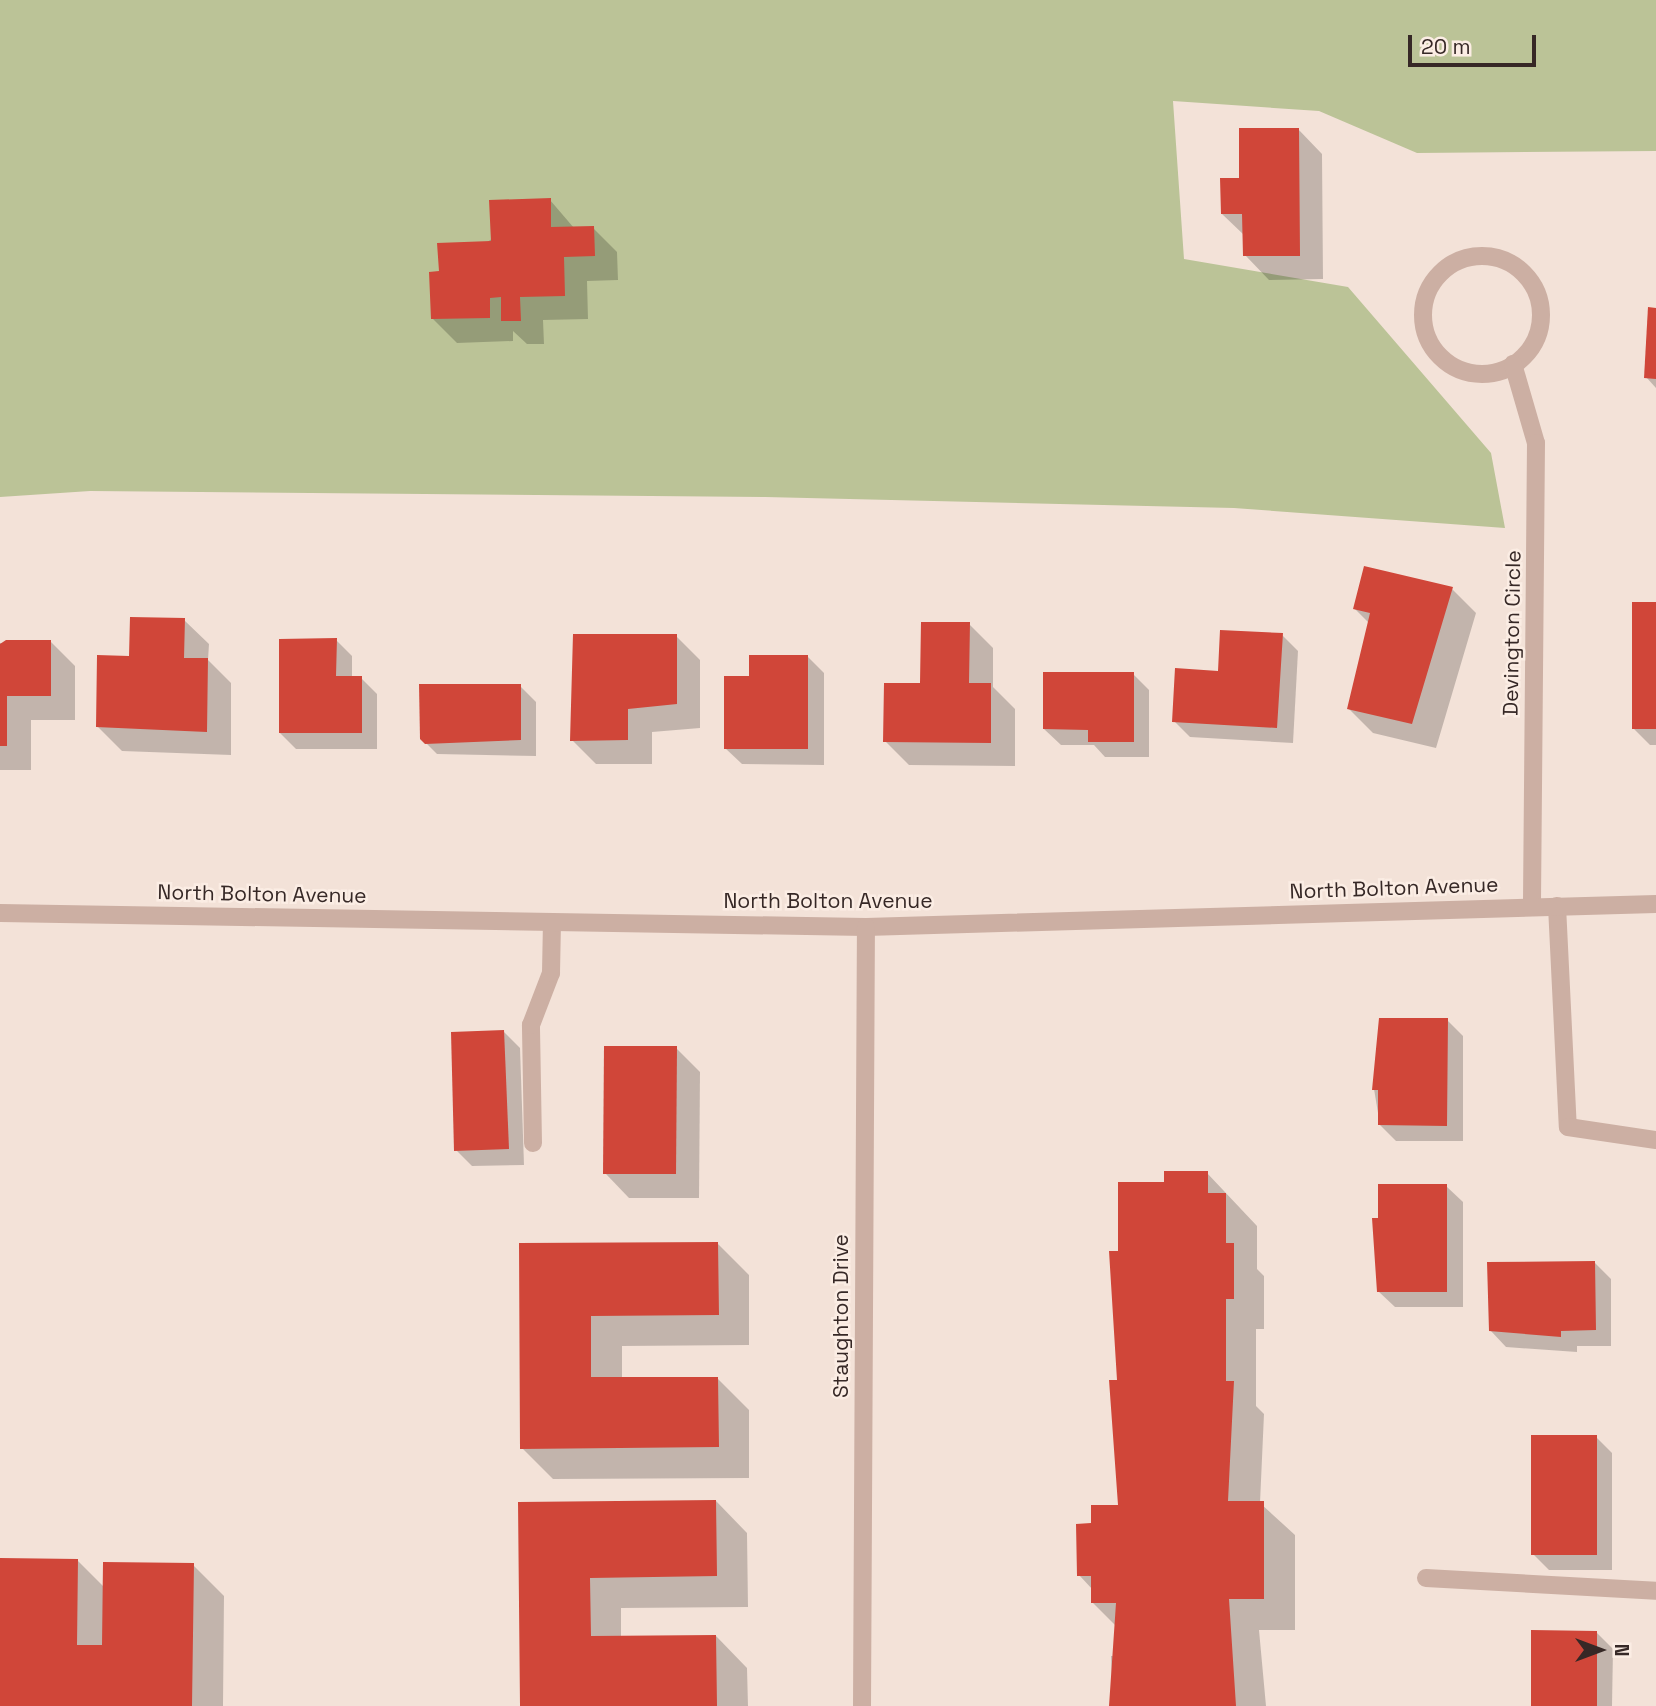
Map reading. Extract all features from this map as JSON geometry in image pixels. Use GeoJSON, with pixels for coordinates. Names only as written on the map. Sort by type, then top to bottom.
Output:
{"type":"FeatureCollection","features":[{"type":"Feature","properties":{"kind":"street"},"geometry":{"type":"LineString","coordinates":[[1486,256],[1511,264],[1531,282],[1540,320],[1532,345],[1513,364],[1470,373],[1433,348],[1424,305],[1447,267],[1486,256]]}},
{"type":"Feature","properties":{"kind":"street","name":"Devington Circle"},"geometry":{"type":"LineString","coordinates":[[1513,364],[1536,443],[1532,906]]}},
{"type":"Feature","properties":{"kind":"street","name":"North Bolton Avenue"},"geometry":{"type":"LineString","coordinates":[[0,913],[866,926],[1656,904]]}},
{"type":"Feature","properties":{"kind":"street"},"geometry":{"type":"LineString","coordinates":[[1557,906],[1567,1128],[1656,1140]]}},
{"type":"Feature","properties":{"kind":"street"},"geometry":{"type":"LineString","coordinates":[[533,1143],[531,1025],[551,973],[552,922]]}},
{"type":"Feature","properties":{"kind":"street","name":"Staughton Drive"},"geometry":{"type":"LineString","coordinates":[[862,1706],[866,926]]}},
{"type":"Feature","properties":{"kind":"street"},"geometry":{"type":"LineString","coordinates":[[1426,1578],[1656,1591]]}},
{"type":"Feature","properties":{"kind":"green space"},"geometry":{"type":"Polygon","coordinates":[[[0,0],[1656,0],[1656,151],[1417,153],[1319,111],[1173,101],[1184,259],[1348,287],[1491,453],[1505,528],[1234,508],[765,497],[90,491],[0,497],[0,0]]]}},
{"type":"Feature","properties":{"kind":"building"},"geometry":{"type":"Polygon","coordinates":[[[1239,128],[1299,128],[1300,256],[1243,256],[1242,214],[1221,214],[1220,178],[1239,178],[1239,128]]]}},
{"type":"Feature","properties":{"kind":"building"},"geometry":{"type":"Polygon","coordinates":[[[551,198],[551,227],[594,226],[595,256],[564,257],[565,296],[520,297],[521,321],[501,321],[501,297],[490,298],[490,318],[431,319],[429,272],[439,271],[437,243],[491,241],[489,200],[551,198]]]}},
{"type":"Feature","properties":{"kind":"building"},"geometry":{"type":"Polygon","coordinates":[[[1648,307],[1656,308],[1656,379],[1644,378],[1648,307]]]}},
{"type":"Feature","properties":{"kind":"building"},"geometry":{"type":"Polygon","coordinates":[[[1364,566],[1453,587],[1412,724],[1347,709],[1370,613],[1353,609],[1364,566]]]}},
{"type":"Feature","properties":{"kind":"building"},"geometry":{"type":"Polygon","coordinates":[[[1632,602],[1656,602],[1656,729],[1632,729],[1632,602]]]}},
{"type":"Feature","properties":{"kind":"building"},"geometry":{"type":"Polygon","coordinates":[[[130,617],[185,618],[184,658],[208,658],[207,732],[96,727],[97,655],[129,656],[130,617]]]}},
{"type":"Feature","properties":{"kind":"building"},"geometry":{"type":"Polygon","coordinates":[[[921,622],[970,622],[969,683],[991,683],[991,743],[883,742],[884,683],[920,683],[921,622]]]}},
{"type":"Feature","properties":{"kind":"building"},"geometry":{"type":"Polygon","coordinates":[[[1220,630],[1283,633],[1277,728],[1172,722],[1175,668],[1218,671],[1220,630]]]}},
{"type":"Feature","properties":{"kind":"building"},"geometry":{"type":"Polygon","coordinates":[[[573,634],[677,634],[677,704],[628,709],[628,740],[570,741],[573,634]]]}},
{"type":"Feature","properties":{"kind":"building"},"geometry":{"type":"Polygon","coordinates":[[[337,638],[336,676],[362,676],[362,733],[279,733],[279,639],[337,638]]]}},
{"type":"Feature","properties":{"kind":"building"},"geometry":{"type":"Polygon","coordinates":[[[6,640],[51,640],[51,696],[7,696],[7,746],[0,746],[0,644],[6,640]]]}},
{"type":"Feature","properties":{"kind":"building"},"geometry":{"type":"Polygon","coordinates":[[[749,655],[808,655],[808,749],[724,749],[724,676],[749,676],[749,655]]]}},
{"type":"Feature","properties":{"kind":"building"},"geometry":{"type":"Polygon","coordinates":[[[1043,672],[1134,672],[1134,742],[1088,742],[1088,730],[1043,729],[1043,672]]]}},
{"type":"Feature","properties":{"kind":"building"},"geometry":{"type":"Polygon","coordinates":[[[419,684],[521,684],[521,740],[425,744],[420,739],[419,684]]]}},
{"type":"Feature","properties":{"kind":"building"},"geometry":{"type":"Polygon","coordinates":[[[1379,1018],[1448,1018],[1447,1126],[1378,1125],[1378,1090],[1372,1090],[1379,1018]]]}},
{"type":"Feature","properties":{"kind":"building"},"geometry":{"type":"Polygon","coordinates":[[[504,1030],[509,1149],[454,1151],[451,1032],[504,1030]]]}},
{"type":"Feature","properties":{"kind":"building"},"geometry":{"type":"Polygon","coordinates":[[[604,1046],[677,1046],[676,1174],[603,1174],[604,1046]]]}},
{"type":"Feature","properties":{"kind":"building"},"geometry":{"type":"Polygon","coordinates":[[[1164,1171],[1208,1171],[1208,1193],[1226,1193],[1226,1243],[1234,1243],[1234,1299],[1226,1299],[1226,1381],[1234,1381],[1228,1501],[1264,1501],[1264,1599],[1229,1599],[1236,1706],[1109,1706],[1116,1603],[1091,1603],[1091,1576],[1077,1576],[1076,1524],[1091,1523],[1091,1505],[1118,1505],[1109,1380],[1117,1380],[1109,1251],[1118,1251],[1118,1182],[1164,1182],[1164,1171]]]}},
{"type":"Feature","properties":{"kind":"building"},"geometry":{"type":"Polygon","coordinates":[[[1378,1184],[1447,1184],[1447,1292],[1377,1292],[1372,1218],[1378,1218],[1378,1184]]]}},
{"type":"Feature","properties":{"kind":"building"},"geometry":{"type":"Polygon","coordinates":[[[718,1242],[719,1315],[591,1316],[591,1377],[718,1377],[719,1447],[520,1449],[519,1243],[718,1242]]]}},
{"type":"Feature","properties":{"kind":"building"},"geometry":{"type":"Polygon","coordinates":[[[1595,1261],[1596,1330],[1561,1331],[1561,1337],[1489,1331],[1487,1262],[1595,1261]]]}},
{"type":"Feature","properties":{"kind":"building"},"geometry":{"type":"Polygon","coordinates":[[[1531,1435],[1597,1435],[1597,1555],[1531,1555],[1531,1435]]]}},
{"type":"Feature","properties":{"kind":"building"},"geometry":{"type":"Polygon","coordinates":[[[716,1500],[717,1576],[590,1578],[591,1636],[716,1635],[717,1706],[520,1706],[518,1502],[716,1500]]]}},
{"type":"Feature","properties":{"kind":"building"},"geometry":{"type":"Polygon","coordinates":[[[0,1558],[78,1559],[77,1645],[102,1645],[103,1562],[194,1563],[192,1706],[0,1706],[0,1558]]]}},
{"type":"Feature","properties":{"kind":"building"},"geometry":{"type":"Polygon","coordinates":[[[1531,1630],[1597,1631],[1597,1706],[1531,1706],[1531,1630]]]}}]}
